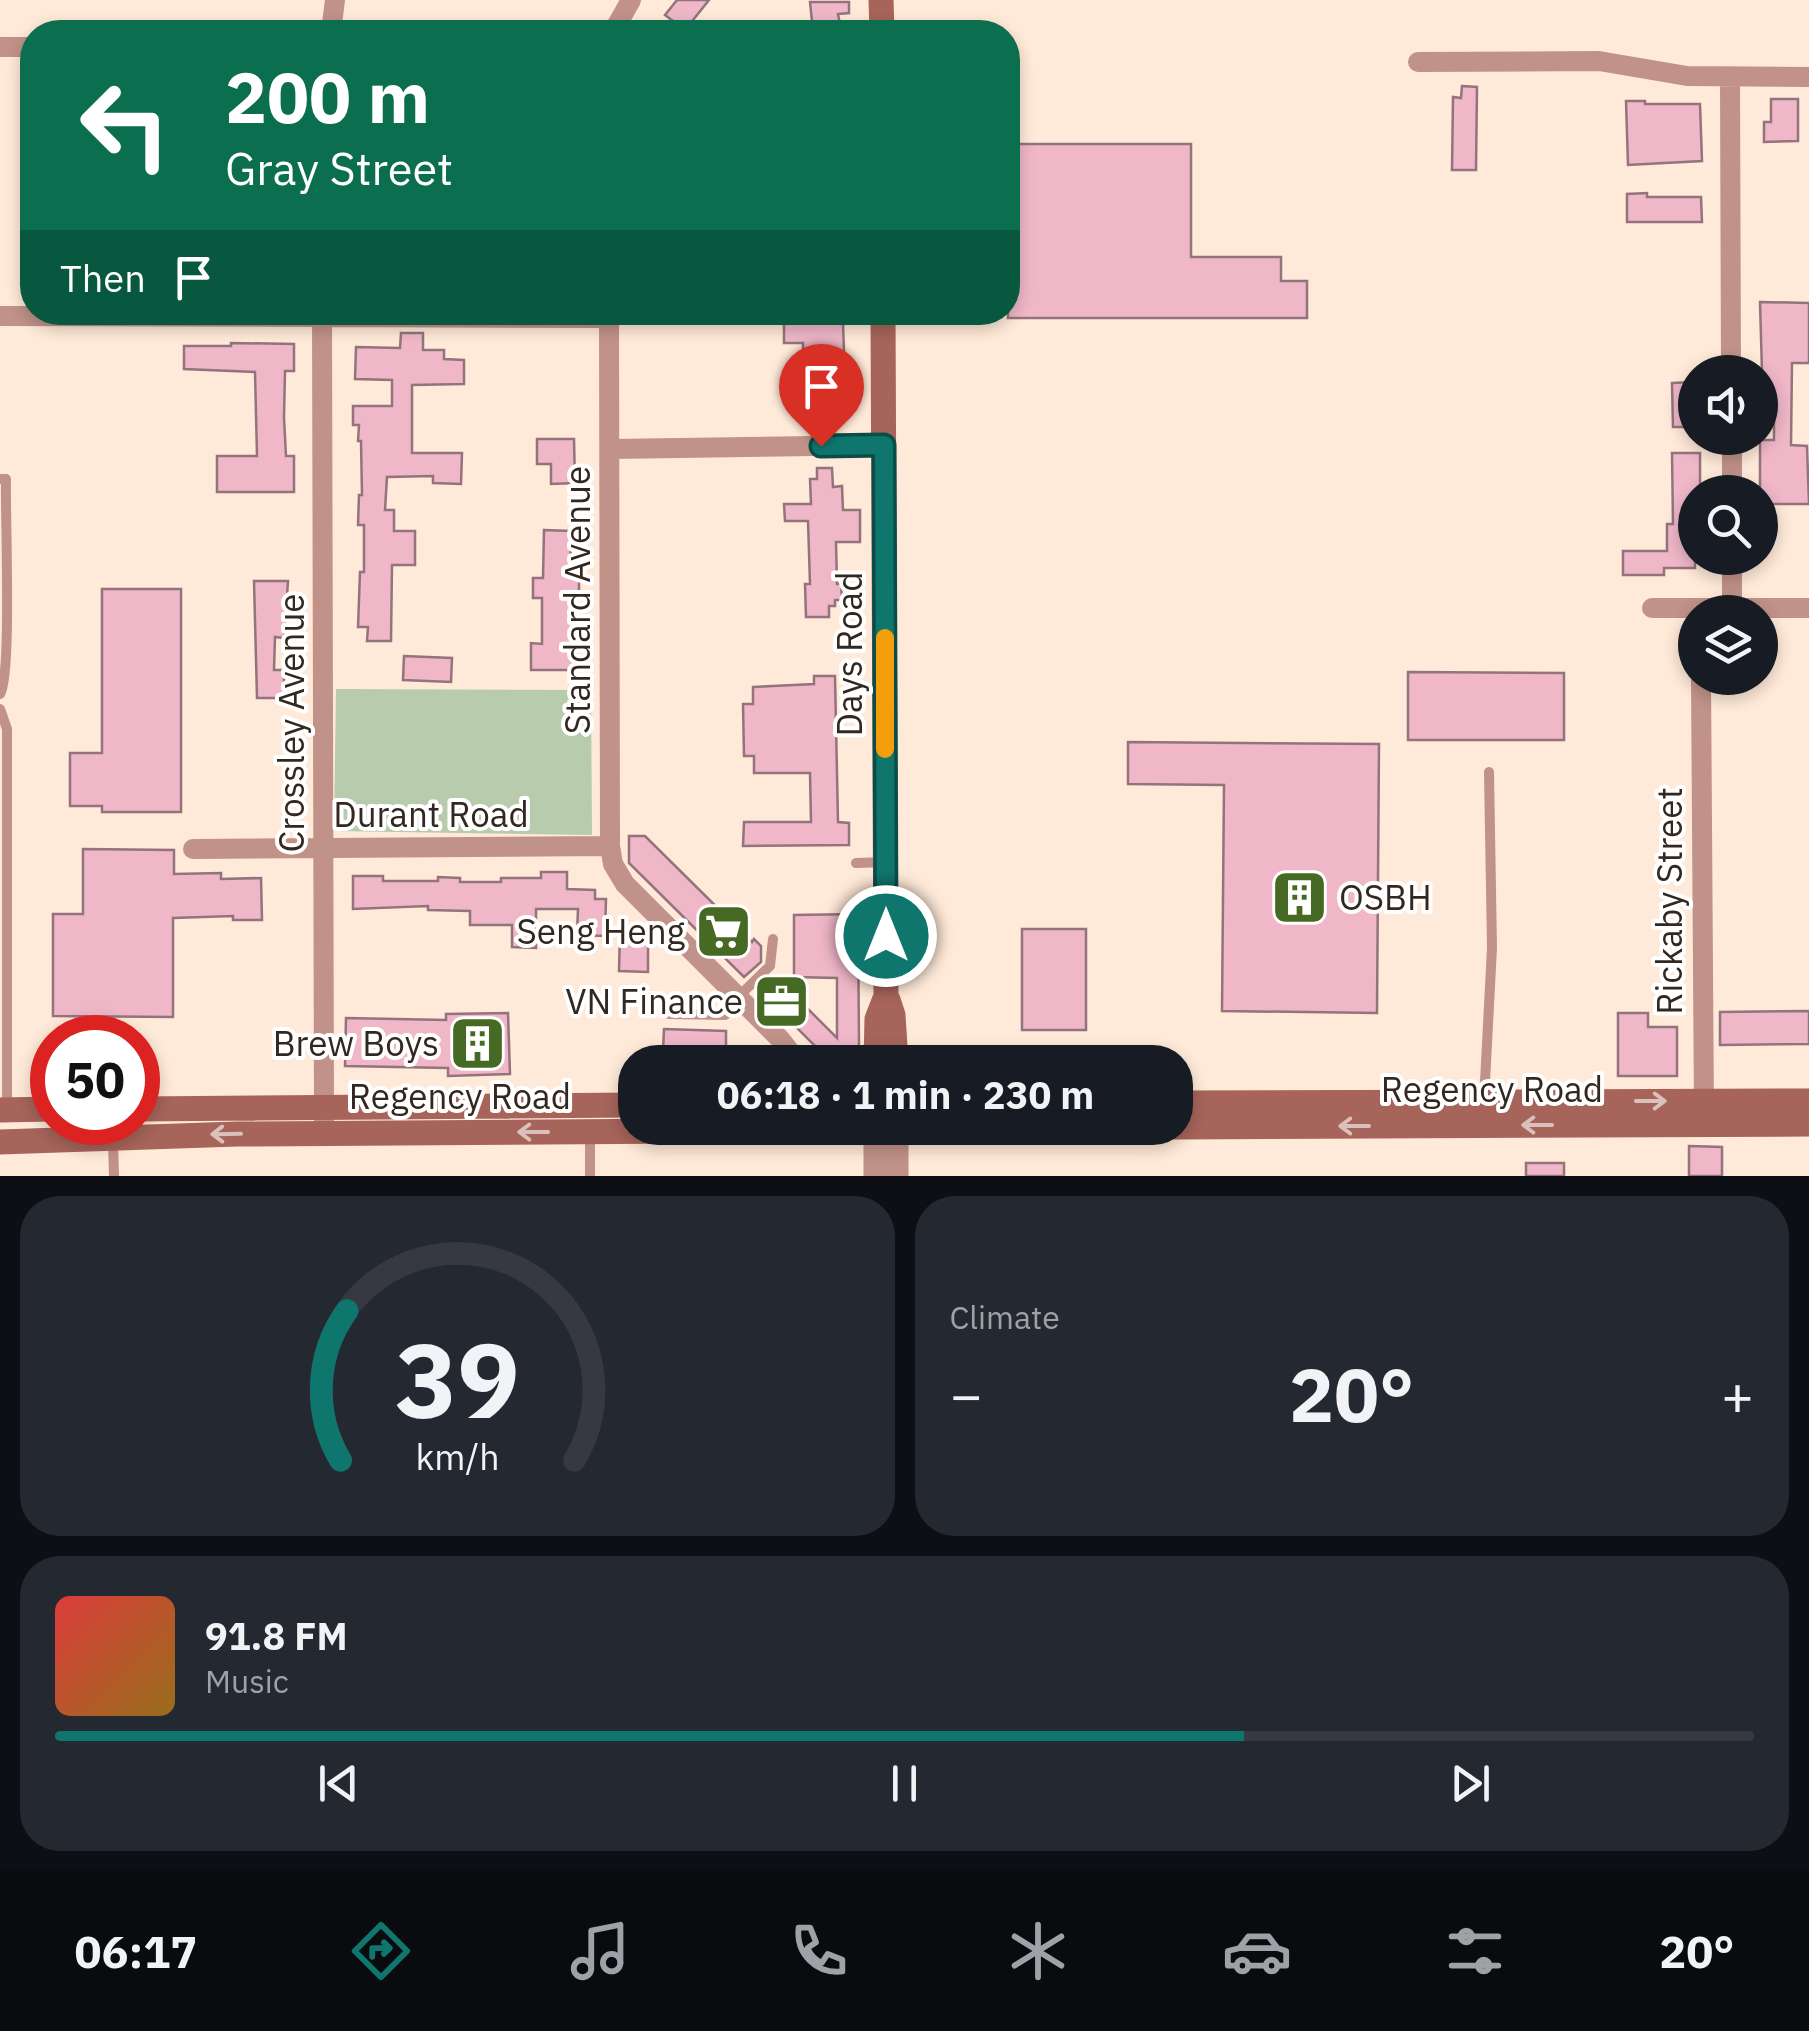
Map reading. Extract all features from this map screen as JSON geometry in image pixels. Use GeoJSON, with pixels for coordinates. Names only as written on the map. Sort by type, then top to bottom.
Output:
{"type":"FeatureCollection","features":[{"type":"Feature","properties":{"kind":"main road","name":"Days Road"},"geometry":{"type":"LineString","coordinates":[[879,1045],[877,1019],[886,996],[873,906],[886,862],[883,325]]}},
{"type":"Feature","properties":{"kind":"main road","name":"Regency Road"},"geometry":{"type":"LineString","coordinates":[[1193,1127],[1704,1112],[1809,1100]]}},
{"type":"Feature","properties":{"kind":"main road","name":"Regency Road"},"geometry":{"type":"LineString","coordinates":[[1193,1103],[1484,1102],[1704,1112],[1809,1124]]}},
{"type":"Feature","properties":{"kind":"main road","name":"Regency Road"},"geometry":{"type":"LineString","coordinates":[[160,1132],[618,1105]]}},
{"type":"Feature","properties":{"kind":"main road"},"geometry":{"type":"LineString","coordinates":[[3,1110],[30,1110]]}},
{"type":"Feature","properties":{"kind":"main road","name":"Regency Road"},"geometry":{"type":"LineString","coordinates":[[160,1110],[618,1132]]}},
{"type":"Feature","properties":{"kind":"main road","name":"Regency Road"},"geometry":{"type":"LineString","coordinates":[[0,1142],[30,1140]]}},
{"type":"Feature","properties":{"kind":"street"},"geometry":{"type":"LineString","coordinates":[[1418,62],[1599,61],[1687,76],[1809,77]]}},
{"type":"Feature","properties":{"kind":"street"},"geometry":{"type":"LineString","coordinates":[[1730,78],[1731,355]]}},
{"type":"Feature","properties":{"kind":"street","name":"Crossley Avenue"},"geometry":{"type":"LineString","coordinates":[[322,325],[324,1120]]}},
{"type":"Feature","properties":{"kind":"street","name":"Standard Avenue"},"geometry":{"type":"LineString","coordinates":[[609,325],[613,864],[625,884],[740,999]]}},
{"type":"Feature","properties":{"kind":"street"},"geometry":{"type":"LineString","coordinates":[[611,449],[884,445]]}},
{"type":"Feature","properties":{"kind":"street"},"geometry":{"type":"LineString","coordinates":[[1652,608],[1678,609]]}},
{"type":"Feature","properties":{"kind":"street"},"geometry":{"type":"LineString","coordinates":[[1778,608],[1809,608]]}},
{"type":"Feature","properties":{"kind":"street","name":"Rickaby Street"},"geometry":{"type":"LineString","coordinates":[[1702,695],[1704,1112]]}},
{"type":"Feature","properties":{"kind":"street","name":"Durant Road"},"geometry":{"type":"LineString","coordinates":[[193,849],[610,846]]}},
{"type":"Feature","properties":{"kind":"street"},"geometry":{"type":"LineString","coordinates":[[740,999],[785,1045]]}},
{"type":"Feature","properties":{"kind":"street"},"geometry":{"type":"LineString","coordinates":[[876,1176],[882,1145]]}},
{"type":"Feature","properties":{"kind":"street"},"geometry":{"type":"LineString","coordinates":[[890,1145],[896,1176]]}},
{"type":"Feature","properties":{"kind":"lane"},"geometry":{"type":"LineString","coordinates":[[0,479],[6,479],[6,686],[0,694]]}},
{"type":"Feature","properties":{"kind":"lane"},"geometry":{"type":"LineString","coordinates":[[0,710],[7,729],[3,766],[3,1110]]}},
{"type":"Feature","properties":{"kind":"lane"},"geometry":{"type":"LineString","coordinates":[[1484,1102],[1492,948],[1489,772]]}},
{"type":"Feature","properties":{"kind":"lane"},"geometry":{"type":"LineString","coordinates":[[856,863],[886,862]]}},
{"type":"Feature","properties":{"kind":"lane"},"geometry":{"type":"LineString","coordinates":[[669,1014],[724,1016],[770,966],[773,939]]}},
{"type":"Feature","properties":{"kind":"lane"},"geometry":{"type":"LineString","coordinates":[[590,1106],[590,1176]]}},
{"type":"Feature","properties":{"kind":"lane"},"geometry":{"type":"LineString","coordinates":[[113,1145],[114,1176]]}},
{"type":"Feature","properties":{"kind":"green space"},"geometry":{"type":"Polygon","coordinates":[[[336,689],[591,690],[592,835],[334,831],[336,689]]]}},
{"type":"Feature","properties":{"kind":"building"},"geometry":{"type":"Polygon","coordinates":[[[677,0],[709,0],[693,20],[672,20],[665,15],[677,0]]]}},
{"type":"Feature","properties":{"kind":"building"},"geometry":{"type":"Polygon","coordinates":[[[810,2],[849,2],[849,13],[838,14],[839,20],[812,20],[810,2]]]}},
{"type":"Feature","properties":{"kind":"building"},"geometry":{"type":"Polygon","coordinates":[[[1462,86],[1477,87],[1476,170],[1452,170],[1453,97],[1461,98],[1462,86]]]}},
{"type":"Feature","properties":{"kind":"building"},"geometry":{"type":"Polygon","coordinates":[[[1771,99],[1798,99],[1798,141],[1764,142],[1764,122],[1771,122],[1771,99]]]}},
{"type":"Feature","properties":{"kind":"building"},"geometry":{"type":"Polygon","coordinates":[[[1626,101],[1700,104],[1702,161],[1628,165],[1626,101]]]}},
{"type":"Feature","properties":{"kind":"building"},"geometry":{"type":"Polygon","coordinates":[[[1020,144],[1191,144],[1191,257],[1281,257],[1281,281],[1307,281],[1307,318],[1020,318],[1020,144]]]}},
{"type":"Feature","properties":{"kind":"building"},"geometry":{"type":"Polygon","coordinates":[[[1647,193],[1647,197],[1701,197],[1702,222],[1627,222],[1627,194],[1647,193]]]}},
{"type":"Feature","properties":{"kind":"building"},"geometry":{"type":"Polygon","coordinates":[[[1760,302],[1809,303],[1809,363],[1792,363],[1791,445],[1807,446],[1809,504],[1778,504],[1778,475],[1760,475],[1760,455],[1778,455],[1778,355],[1762,355],[1760,302]]]}},
{"type":"Feature","properties":{"kind":"building"},"geometry":{"type":"Polygon","coordinates":[[[784,325],[843,325],[845,382],[841,382],[842,403],[836,403],[836,417],[814,416],[814,382],[803,382],[803,343],[784,343],[784,325]]]}},
{"type":"Feature","properties":{"kind":"building"},"geometry":{"type":"Polygon","coordinates":[[[401,333],[423,333],[423,350],[444,350],[444,359],[464,360],[464,384],[412,385],[412,453],[462,453],[461,484],[433,483],[433,476],[387,477],[385,510],[394,510],[394,531],[415,531],[415,565],[392,565],[391,641],[367,641],[368,627],[358,627],[364,525],[358,525],[361,441],[359,425],[353,425],[353,406],[392,406],[392,380],[355,379],[356,347],[400,348],[401,333]]]}},
{"type":"Feature","properties":{"kind":"building"},"geometry":{"type":"Polygon","coordinates":[[[294,344],[294,371],[285,371],[284,418],[286,456],[294,456],[294,492],[217,492],[217,456],[257,456],[255,372],[184,369],[184,346],[294,344]]]}},
{"type":"Feature","properties":{"kind":"building"},"geometry":{"type":"Polygon","coordinates":[[[1672,383],[1678,383],[1678,427],[1673,427],[1672,383]]]}},
{"type":"Feature","properties":{"kind":"building"},"geometry":{"type":"Polygon","coordinates":[[[537,439],[574,439],[575,483],[551,484],[551,464],[537,464],[537,439]]]}},
{"type":"Feature","properties":{"kind":"building"},"geometry":{"type":"Polygon","coordinates":[[[1672,453],[1700,455],[1700,475],[1678,475],[1678,568],[1664,568],[1664,575],[1623,575],[1623,551],[1667,551],[1667,524],[1673,524],[1672,453]]]}},
{"type":"Feature","properties":{"kind":"building"},"geometry":{"type":"Polygon","coordinates":[[[817,468],[832,468],[833,487],[842,486],[843,510],[860,510],[860,542],[836,542],[837,584],[841,584],[842,600],[829,606],[829,617],[806,617],[805,584],[810,584],[808,521],[785,521],[784,504],[811,504],[810,479],[817,479],[817,468]]]}},
{"type":"Feature","properties":{"kind":"building"},"geometry":{"type":"Polygon","coordinates":[[[544,530],[571,531],[570,577],[579,577],[579,598],[575,598],[577,670],[531,670],[531,643],[542,644],[542,598],[533,598],[533,578],[543,578],[544,530]]]}},
{"type":"Feature","properties":{"kind":"building"},"geometry":{"type":"Polygon","coordinates":[[[254,581],[288,581],[284,638],[275,637],[274,670],[284,670],[284,698],[257,698],[254,581]]]}},
{"type":"Feature","properties":{"kind":"building"},"geometry":{"type":"Polygon","coordinates":[[[102,589],[181,589],[181,812],[102,812],[102,806],[70,806],[70,753],[102,753],[102,589]]]}},
{"type":"Feature","properties":{"kind":"building"},"geometry":{"type":"Polygon","coordinates":[[[404,656],[452,658],[451,682],[403,680],[404,656]]]}},
{"type":"Feature","properties":{"kind":"building"},"geometry":{"type":"Polygon","coordinates":[[[1408,672],[1564,673],[1564,740],[1408,740],[1408,672]]]}},
{"type":"Feature","properties":{"kind":"building"},"geometry":{"type":"Polygon","coordinates":[[[814,676],[835,676],[838,822],[849,823],[849,845],[743,846],[744,822],[811,822],[810,773],[754,773],[754,756],[744,756],[743,704],[753,704],[753,687],[814,684],[814,676]]]}},
{"type":"Feature","properties":{"kind":"building","name":"OSBH"},"geometry":{"type":"Polygon","coordinates":[[[1128,742],[1379,744],[1377,1013],[1222,1011],[1224,785],[1128,784],[1128,742]]]}},
{"type":"Feature","properties":{"kind":"building"},"geometry":{"type":"Polygon","coordinates":[[[629,836],[645,836],[752,942],[754,939],[761,946],[761,962],[744,977],[629,863],[629,836]]]}},
{"type":"Feature","properties":{"kind":"building"},"geometry":{"type":"Polygon","coordinates":[[[83,849],[174,850],[174,874],[221,873],[221,879],[261,878],[262,920],[233,920],[233,916],[173,918],[173,1017],[53,1015],[53,914],[83,914],[83,849]]]}},
{"type":"Feature","properties":{"kind":"building"},"geometry":{"type":"Polygon","coordinates":[[[541,872],[567,872],[567,889],[595,890],[595,899],[606,899],[605,936],[577,935],[578,909],[536,909],[536,948],[512,947],[512,925],[470,925],[470,911],[428,910],[428,906],[353,909],[353,876],[383,876],[383,881],[438,881],[438,877],[460,878],[460,882],[501,882],[501,878],[541,878],[541,872]]]}},
{"type":"Feature","properties":{"kind":"building"},"geometry":{"type":"Polygon","coordinates":[[[858,914],[859,1045],[814,1045],[771,1002],[786,987],[837,1038],[837,978],[794,977],[794,915],[858,914]]]}},
{"type":"Feature","properties":{"kind":"building"},"geometry":{"type":"Polygon","coordinates":[[[1022,929],[1086,929],[1086,1030],[1022,1030],[1022,929]]]}},
{"type":"Feature","properties":{"kind":"building"},"geometry":{"type":"Polygon","coordinates":[[[620,932],[648,933],[648,972],[619,971],[620,932]]]}},
{"type":"Feature","properties":{"kind":"building"},"geometry":{"type":"Polygon","coordinates":[[[1809,1011],[1809,1044],[1720,1045],[1720,1012],[1809,1011]]]}},
{"type":"Feature","properties":{"kind":"building"},"geometry":{"type":"Polygon","coordinates":[[[508,1013],[510,1074],[448,1076],[448,1068],[345,1066],[346,1018],[446,1020],[446,1014],[508,1013]]]}},
{"type":"Feature","properties":{"kind":"building"},"geometry":{"type":"Polygon","coordinates":[[[1618,1013],[1648,1013],[1648,1027],[1677,1027],[1677,1076],[1618,1076],[1618,1013]]]}},
{"type":"Feature","properties":{"kind":"building"},"geometry":{"type":"Polygon","coordinates":[[[664,1029],[726,1031],[726,1045],[663,1045],[664,1029]]]}},
{"type":"Feature","properties":{"kind":"building"},"geometry":{"type":"Polygon","coordinates":[[[1689,1146],[1722,1147],[1722,1176],[1689,1176],[1689,1146]]]}},
{"type":"Feature","properties":{"kind":"building"},"geometry":{"type":"Polygon","coordinates":[[[1526,1163],[1564,1163],[1564,1176],[1526,1176],[1526,1163]]]}},
{"type":"Feature","properties":{"kind":"slow traffic"},"geometry":{"type":"LineString","coordinates":[[885,638],[885,749]]}},
{"type":"Feature","properties":{"kind":"place","name":"OSBH"},"geometry":{"type":"Point","coordinates":[1300,898]}},
{"type":"Feature","properties":{"kind":"place","name":"Seng Heng"},"geometry":{"type":"Point","coordinates":[724,932]}},
{"type":"Feature","properties":{"kind":"place","name":"VN Finance"},"geometry":{"type":"Point","coordinates":[782,1002]}},
{"type":"Feature","properties":{"kind":"place","name":"Brew Boys"},"geometry":{"type":"Point","coordinates":[478,1044]}},
{"type":"Feature","properties":{"kind":"route"},"geometry":{"type":"LineString","coordinates":[[821,446],[884,445],[886,936]]}}]}
